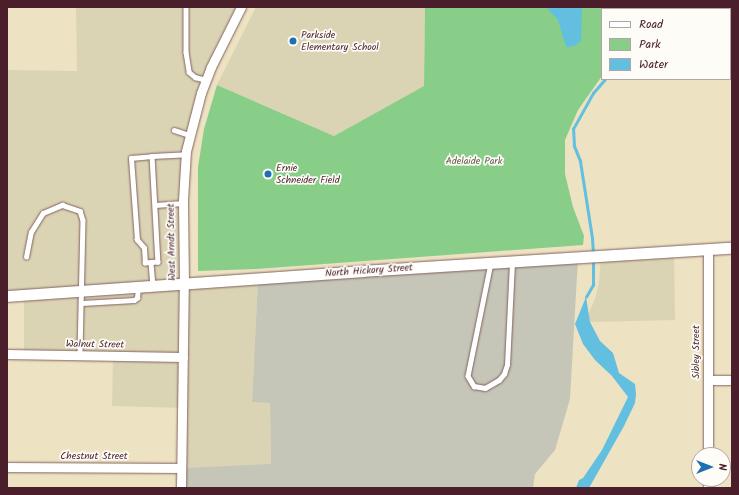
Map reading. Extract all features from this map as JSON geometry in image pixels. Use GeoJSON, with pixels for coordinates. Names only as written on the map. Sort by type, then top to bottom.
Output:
{"type":"FeatureCollection","features":[{"type":"Feature","properties":{"kind":"street","name":"West Arndt Street"},"geometry":{"type":"LineString","coordinates":[[181,488],[184,284],[183,203],[186,154],[189,135],[206,80],[241,7]]}},
{"type":"Feature","properties":{"kind":"street","name":"North Hickory Street"},"geometry":{"type":"LineString","coordinates":[[7,296],[732,248]]}},
{"type":"Feature","properties":{"kind":"street","name":"Sibley Street"},"geometry":{"type":"LineString","coordinates":[[708,249],[708,447]]}},
{"type":"Feature","properties":{"kind":"street","name":"Walnut Street"},"geometry":{"type":"LineString","coordinates":[[7,354],[183,357]]}},
{"type":"Feature","properties":{"kind":"street"},"geometry":{"type":"LineString","coordinates":[[708,380],[732,380]]}},
{"type":"Feature","properties":{"kind":"street","name":"Chestnut Street"},"geometry":{"type":"LineString","coordinates":[[7,467],[181,468]]}},
{"type":"Feature","properties":{"kind":"lane"},"geometry":{"type":"LineString","coordinates":[[186,7],[186,52],[189,72],[195,77],[206,80]]}},
{"type":"Feature","properties":{"kind":"lane"},"geometry":{"type":"LineString","coordinates":[[174,130],[189,135]]}},
{"type":"Feature","properties":{"kind":"lane"},"geometry":{"type":"LineString","coordinates":[[152,156],[158,262],[145,263],[144,248],[137,240],[131,158],[152,156],[186,154]]}},
{"type":"Feature","properties":{"kind":"lane"},"geometry":{"type":"LineString","coordinates":[[155,205],[183,203]]}},
{"type":"Feature","properties":{"kind":"lane"},"geometry":{"type":"LineString","coordinates":[[26,257],[31,232],[43,212],[62,205],[73,207],[80,211],[83,220],[80,355]]}},
{"type":"Feature","properties":{"kind":"lane"},"geometry":{"type":"LineString","coordinates":[[492,263],[468,376],[474,386],[485,388],[499,380],[504,374],[506,365],[512,262]]}},
{"type":"Feature","properties":{"kind":"lane"},"geometry":{"type":"LineString","coordinates":[[151,263],[153,286]]}},
{"type":"Feature","properties":{"kind":"lane"},"geometry":{"type":"LineString","coordinates":[[82,303],[134,300],[137,298],[138,287]]}},
{"type":"Feature","properties":{"kind":"lane"},"geometry":{"type":"LineString","coordinates":[[98,290],[99,302]]}},
{"type":"Feature","properties":{"kind":"shaded area"},"geometry":{"type":"Polygon","coordinates":[[[76,7],[241,7],[216,58],[189,135],[184,284],[258,279],[252,401],[270,403],[271,465],[181,468],[182,408],[112,406],[113,356],[24,354],[24,295],[7,296],[7,70],[77,71],[76,7]]]}},
{"type":"Feature","properties":{"kind":"shaded area"},"geometry":{"type":"Polygon","coordinates":[[[256,7],[425,7],[424,86],[334,136],[217,85],[256,7]]]}},
{"type":"Feature","properties":{"kind":"shaded area"},"geometry":{"type":"Polygon","coordinates":[[[674,252],[675,320],[590,322],[588,315],[595,299],[599,283],[601,256],[674,252]]]}},
{"type":"Feature","properties":{"kind":"shaded area"},"geometry":{"type":"Polygon","coordinates":[[[578,258],[570,399],[555,450],[535,474],[533,488],[181,488],[181,468],[271,464],[270,403],[252,402],[258,279],[578,258]]]}},
{"type":"Feature","properties":{"kind":"green space","name":"Adelaide Park"},"geometry":{"type":"Polygon","coordinates":[[[425,7],[641,7],[601,8],[601,77],[578,110],[565,140],[565,174],[573,207],[584,236],[583,245],[256,269],[198,271],[198,167],[204,129],[217,85],[334,136],[424,86],[425,7]]]}},
{"type":"Feature","properties":{"kind":"water"},"geometry":{"type":"Polygon","coordinates":[[[546,7],[582,7],[581,41],[575,46],[566,47],[558,20],[546,7]]]}},
{"type":"Feature","properties":{"kind":"water"},"geometry":{"type":"Polygon","coordinates":[[[586,297],[590,322],[600,341],[613,353],[619,373],[635,384],[636,394],[635,403],[624,426],[589,488],[576,488],[579,480],[583,478],[602,450],[628,397],[612,376],[595,360],[583,344],[575,324],[586,297]]]}},
{"type":"Feature","properties":{"kind":"waterway"},"geometry":{"type":"LineString","coordinates":[[593,253],[580,161],[574,146],[573,129],[593,93],[604,80]]}},
{"type":"Feature","properties":{"kind":"waterway"},"geometry":{"type":"LineString","coordinates":[[586,297],[593,285],[593,260]]}},
{"type":"Feature","properties":{"kind":"place","name":"Parkside Elementary School"},"geometry":{"type":"Point","coordinates":[293,41]}},
{"type":"Feature","properties":{"kind":"place","name":"Ernie Schneider Field"},"geometry":{"type":"Point","coordinates":[268,174]}}]}
